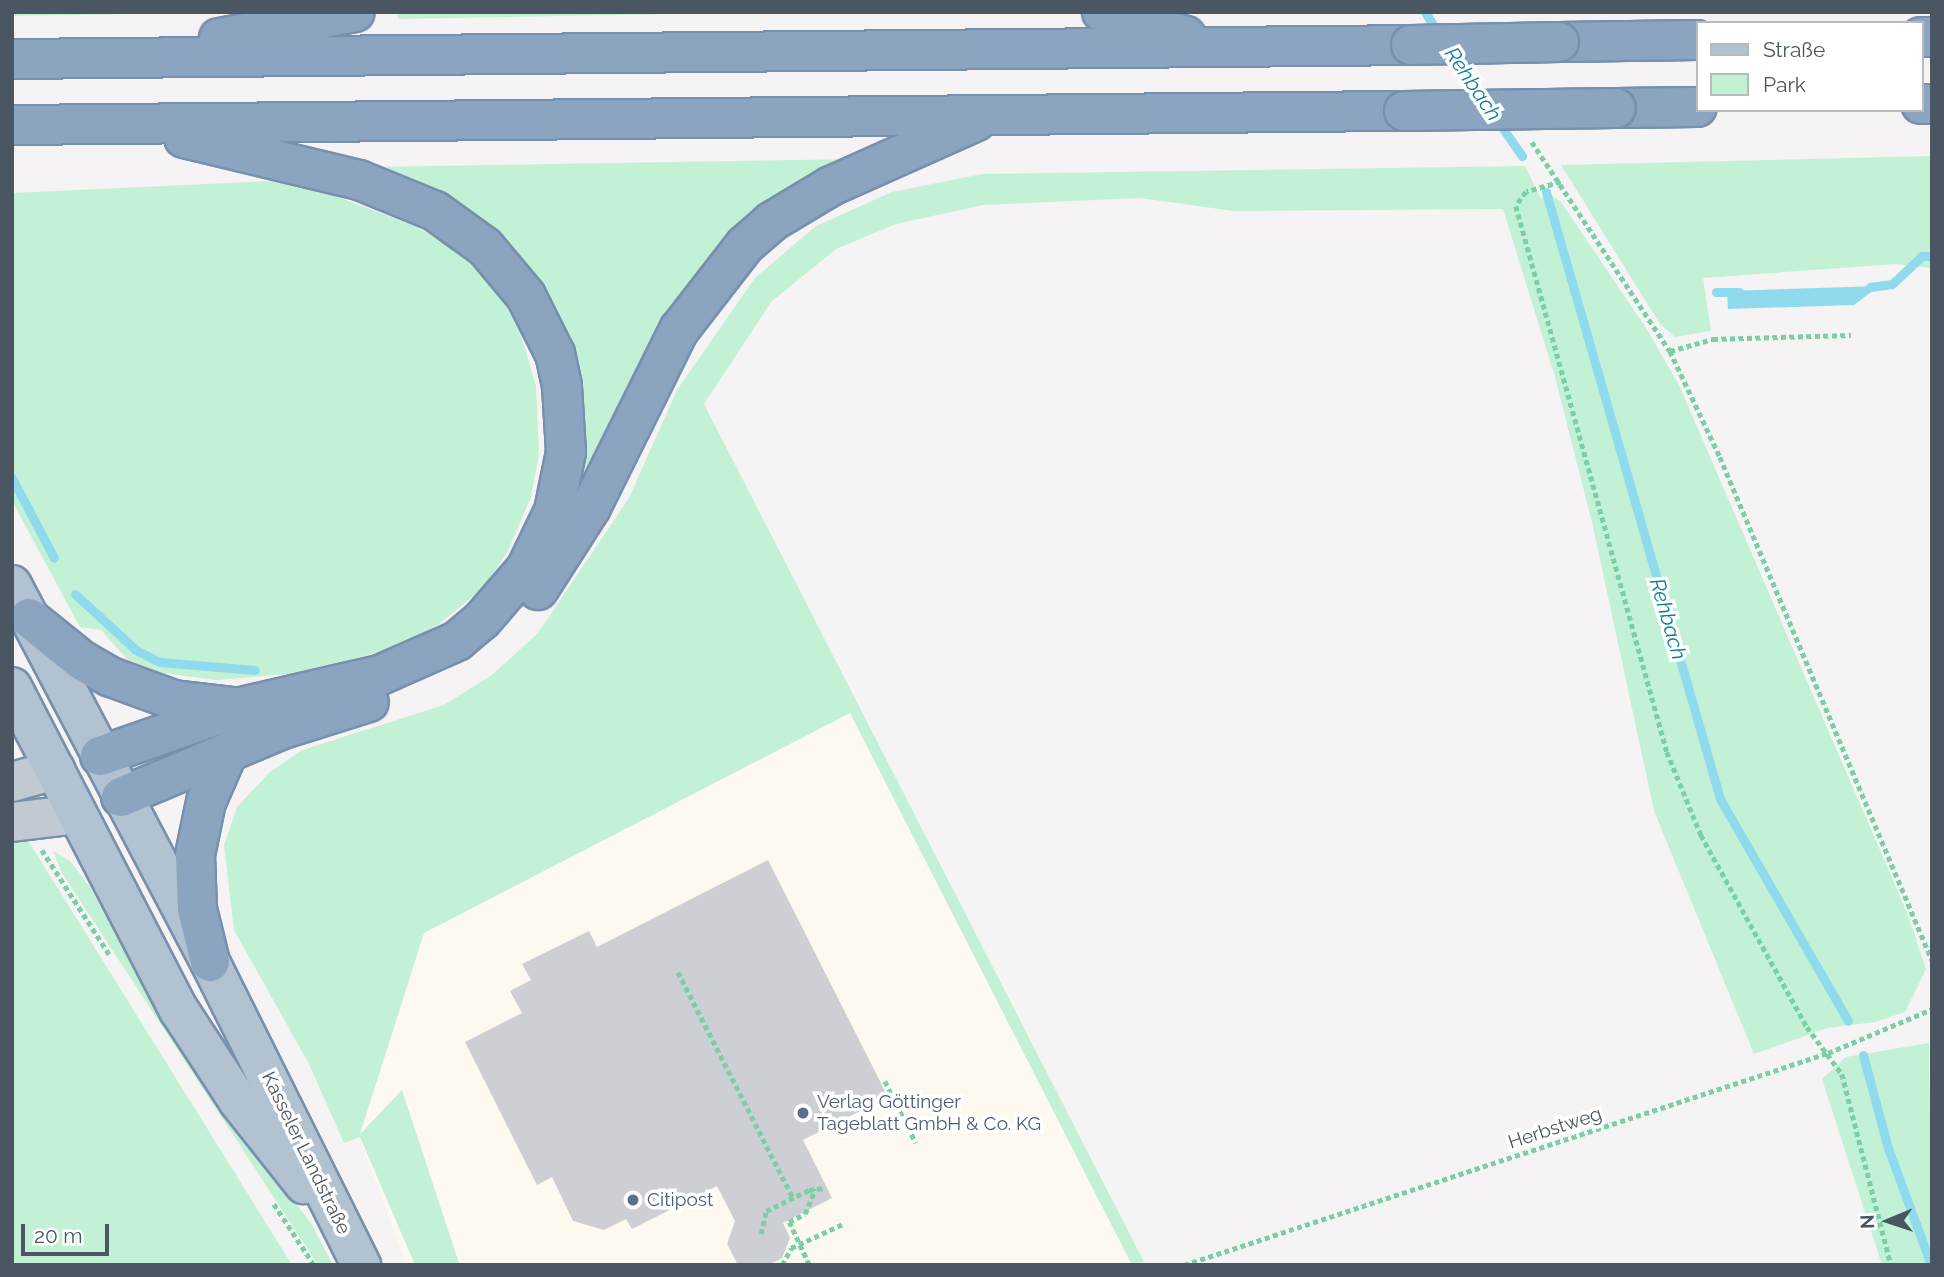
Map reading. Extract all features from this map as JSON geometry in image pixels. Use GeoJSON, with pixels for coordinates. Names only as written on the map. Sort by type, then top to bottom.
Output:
{"type":"FeatureCollection","features":[{"type":"Feature","properties":{"kind":"highway"},"geometry":{"type":"LineString","coordinates":[[97,59],[355,12]]}},
{"type":"Feature","properties":{"kind":"highway"},"geometry":{"type":"LineString","coordinates":[[1102,12],[1224,48]]}},
{"type":"Feature","properties":{"kind":"highway"},"geometry":{"type":"LineString","coordinates":[[12,60],[1224,48],[1696,40]]}},
{"type":"Feature","properties":{"kind":"highway"},"geometry":{"type":"LineString","coordinates":[[12,125],[1696,107]]}},
{"type":"Feature","properties":{"kind":"highway"},"geometry":{"type":"LineString","coordinates":[[121,797],[323,715],[422,684],[468,658],[523,608],[572,542],[658,365],[700,298],[745,245],[771,222],[840,181],[994,114]]}},
{"type":"Feature","properties":{"kind":"highway"},"geometry":{"type":"LineString","coordinates":[[100,756],[241,707],[414,664],[457,641],[482,620],[526,569],[554,511],[566,452],[562,386],[555,354],[526,296],[485,247],[435,211],[398,194],[316,167],[117,124]]}},
{"type":"Feature","properties":{"kind":"highway"},"geometry":{"type":"LineString","coordinates":[[29,618],[82,660],[142,690],[174,700],[241,707]]}},
{"type":"Feature","properties":{"kind":"highway"},"geometry":{"type":"LineString","coordinates":[[210,962],[197,909],[195,855],[206,802],[228,752]]}},
{"type":"Feature","properties":{"kind":"main road","name":"Kasseler Landstraße"},"geometry":{"type":"LineString","coordinates":[[12,584],[121,797],[210,962],[356,1254]]}},
{"type":"Feature","properties":{"kind":"main road","name":"Kasseler Landstraße"},"geometry":{"type":"LineString","coordinates":[[12,687],[207,1057],[356,1254]]}},
{"type":"Feature","properties":{"kind":"main road"},"geometry":{"type":"LineString","coordinates":[[55,769],[100,756]]}},
{"type":"Feature","properties":{"kind":"main road"},"geometry":{"type":"LineString","coordinates":[[78,814],[121,797]]}},
{"type":"Feature","properties":{"kind":"lane"},"geometry":{"type":"LineString","coordinates":[[12,782],[55,769]]}},
{"type":"Feature","properties":{"kind":"lane"},"geometry":{"type":"LineString","coordinates":[[12,822],[78,814]]}},
{"type":"Feature","properties":{"kind":"path"},"geometry":{"type":"LineString","coordinates":[[1546,162],[1671,351],[1720,457],[1932,960]]}},
{"type":"Feature","properties":{"kind":"path"},"geometry":{"type":"LineString","coordinates":[[1561,182],[1526,192],[1516,206],[1667,751],[1701,835],[1807,1027],[1842,1074],[1891,1265]]}},
{"type":"Feature","properties":{"kind":"path"},"geometry":{"type":"LineString","coordinates":[[1671,351],[1713,339],[1851,335]]}},
{"type":"Feature","properties":{"kind":"path"},"geometry":{"type":"LineString","coordinates":[[678,972],[793,1198]]}},
{"type":"Feature","properties":{"kind":"path","name":"Herbstweg"},"geometry":{"type":"LineString","coordinates":[[1184,1265],[1828,1053],[1932,1009]]}},
{"type":"Feature","properties":{"kind":"path"},"geometry":{"type":"LineString","coordinates":[[885,1081],[916,1143]]}},
{"type":"Feature","properties":{"kind":"path"},"geometry":{"type":"LineString","coordinates":[[761,1234],[766,1211],[815,1189],[825,1188]]}},
{"type":"Feature","properties":{"kind":"path"},"geometry":{"type":"LineString","coordinates":[[809,1265],[789,1222],[805,1214],[815,1189]]}},
{"type":"Feature","properties":{"kind":"path"},"geometry":{"type":"LineString","coordinates":[[782,1265],[791,1248],[843,1224]]}},
{"type":"Feature","properties":{"kind":"shaded area"},"geometry":{"type":"Polygon","coordinates":[[[850,713],[1132,1265],[406,1265],[359,1136],[424,933],[850,713]]]}},
{"type":"Feature","properties":{"kind":"green space"},"geometry":{"type":"Polygon","coordinates":[[[12,12],[252,12],[12,16],[12,12]]]}},
{"type":"Feature","properties":{"kind":"green space"},"geometry":{"type":"Polygon","coordinates":[[[395,12],[773,12],[399,19],[395,12]]]}},
{"type":"Feature","properties":{"kind":"green space"},"geometry":{"type":"Polygon","coordinates":[[[1932,156],[1932,268],[1896,264],[1703,278],[1711,331],[1675,337],[1660,324],[1561,165],[1932,156]]]}},
{"type":"Feature","properties":{"kind":"green space"},"geometry":{"type":"Polygon","coordinates":[[[862,159],[780,200],[571,526],[545,298],[368,167],[862,159]]]}},
{"type":"Feature","properties":{"kind":"green space"},"geometry":{"type":"Polygon","coordinates":[[[1525,166],[1541,199],[1546,192],[1561,202],[1646,328],[1679,385],[1908,915],[1926,969],[1905,1012],[1875,1022],[1827,1028],[1754,1054],[1654,811],[1592,522],[1555,377],[1503,209],[1234,211],[1140,198],[983,205],[896,224],[836,249],[771,302],[704,404],[1144,1262],[1131,1263],[850,713],[424,933],[360,1134],[402,1090],[459,1263],[466,1265],[415,1265],[360,1137],[344,1143],[309,1064],[234,930],[224,845],[237,807],[270,772],[302,750],[444,705],[492,675],[538,633],[629,498],[677,390],[755,278],[816,226],[892,192],[982,174],[1525,166]]]}},
{"type":"Feature","properties":{"kind":"green space"},"geometry":{"type":"Polygon","coordinates":[[[273,181],[330,194],[415,226],[454,249],[486,277],[517,322],[536,386],[539,455],[531,497],[508,551],[484,587],[438,625],[400,645],[311,672],[216,680],[163,673],[128,660],[101,630],[80,627],[12,501],[12,193],[273,181]]]}},
{"type":"Feature","properties":{"kind":"green space"},"geometry":{"type":"Polygon","coordinates":[[[12,840],[29,842],[292,1265],[12,1265],[12,840]]]}},
{"type":"Feature","properties":{"kind":"green space"},"geometry":{"type":"Polygon","coordinates":[[[53,851],[70,861],[90,887],[147,992],[189,1058],[312,1225],[333,1265],[318,1265],[62,873],[53,851]]]}},
{"type":"Feature","properties":{"kind":"green space"},"geometry":{"type":"Polygon","coordinates":[[[1929,1043],[1932,1265],[1882,1265],[1822,1079],[1846,1057],[1929,1043]]]}},
{"type":"Feature","properties":{"kind":"water"},"geometry":{"type":"Polygon","coordinates":[[[1879,286],[1854,305],[1728,309],[1727,291],[1879,286]]]}},
{"type":"Feature","properties":{"kind":"building"},"geometry":{"type":"Polygon","coordinates":[[[768,860],[888,1097],[803,1140],[832,1198],[783,1223],[790,1238],[782,1258],[769,1265],[738,1265],[727,1244],[735,1221],[717,1186],[632,1229],[626,1219],[604,1230],[573,1221],[552,1177],[537,1185],[465,1042],[522,1013],[510,991],[531,980],[522,964],[589,931],[597,947],[768,860]]]}},
{"type":"Feature","properties":{"kind":"waterway","name":"Rehbach"},"geometry":{"type":"LineString","coordinates":[[1425,12],[1438,33]]}},
{"type":"Feature","properties":{"kind":"waterway","name":"Rehbach"},"geometry":{"type":"LineString","coordinates":[[1454,56],[1483,99]]}},
{"type":"Feature","properties":{"kind":"waterway","name":"Rehbach"},"geometry":{"type":"LineString","coordinates":[[1497,120],[1522,156]]}},
{"type":"Feature","properties":{"kind":"waterway","name":"Rehbach"},"geometry":{"type":"LineString","coordinates":[[1546,192],[1720,799],[1848,1021]]}},
{"type":"Feature","properties":{"kind":"waterway"},"geometry":{"type":"LineString","coordinates":[[1870,287],[1892,284],[1922,256],[1932,256]]}},
{"type":"Feature","properties":{"kind":"waterway"},"geometry":{"type":"LineString","coordinates":[[1716,292],[1739,292]]}},
{"type":"Feature","properties":{"kind":"waterway"},"geometry":{"type":"LineString","coordinates":[[12,478],[54,558]]}},
{"type":"Feature","properties":{"kind":"waterway"},"geometry":{"type":"LineString","coordinates":[[75,594],[136,650],[160,662],[255,670]]}},
{"type":"Feature","properties":{"kind":"waterway","name":"Rehbach"},"geometry":{"type":"LineString","coordinates":[[1863,1055],[1888,1148],[1931,1265]]}},
{"type":"Feature","properties":{"kind":"place","name":"Verlag Göttinger Tageblatt GmbH & Co. KG"},"geometry":{"type":"Point","coordinates":[803,1113]}},
{"type":"Feature","properties":{"kind":"place","name":"Citipost"},"geometry":{"type":"Point","coordinates":[633,1200]}}]}
